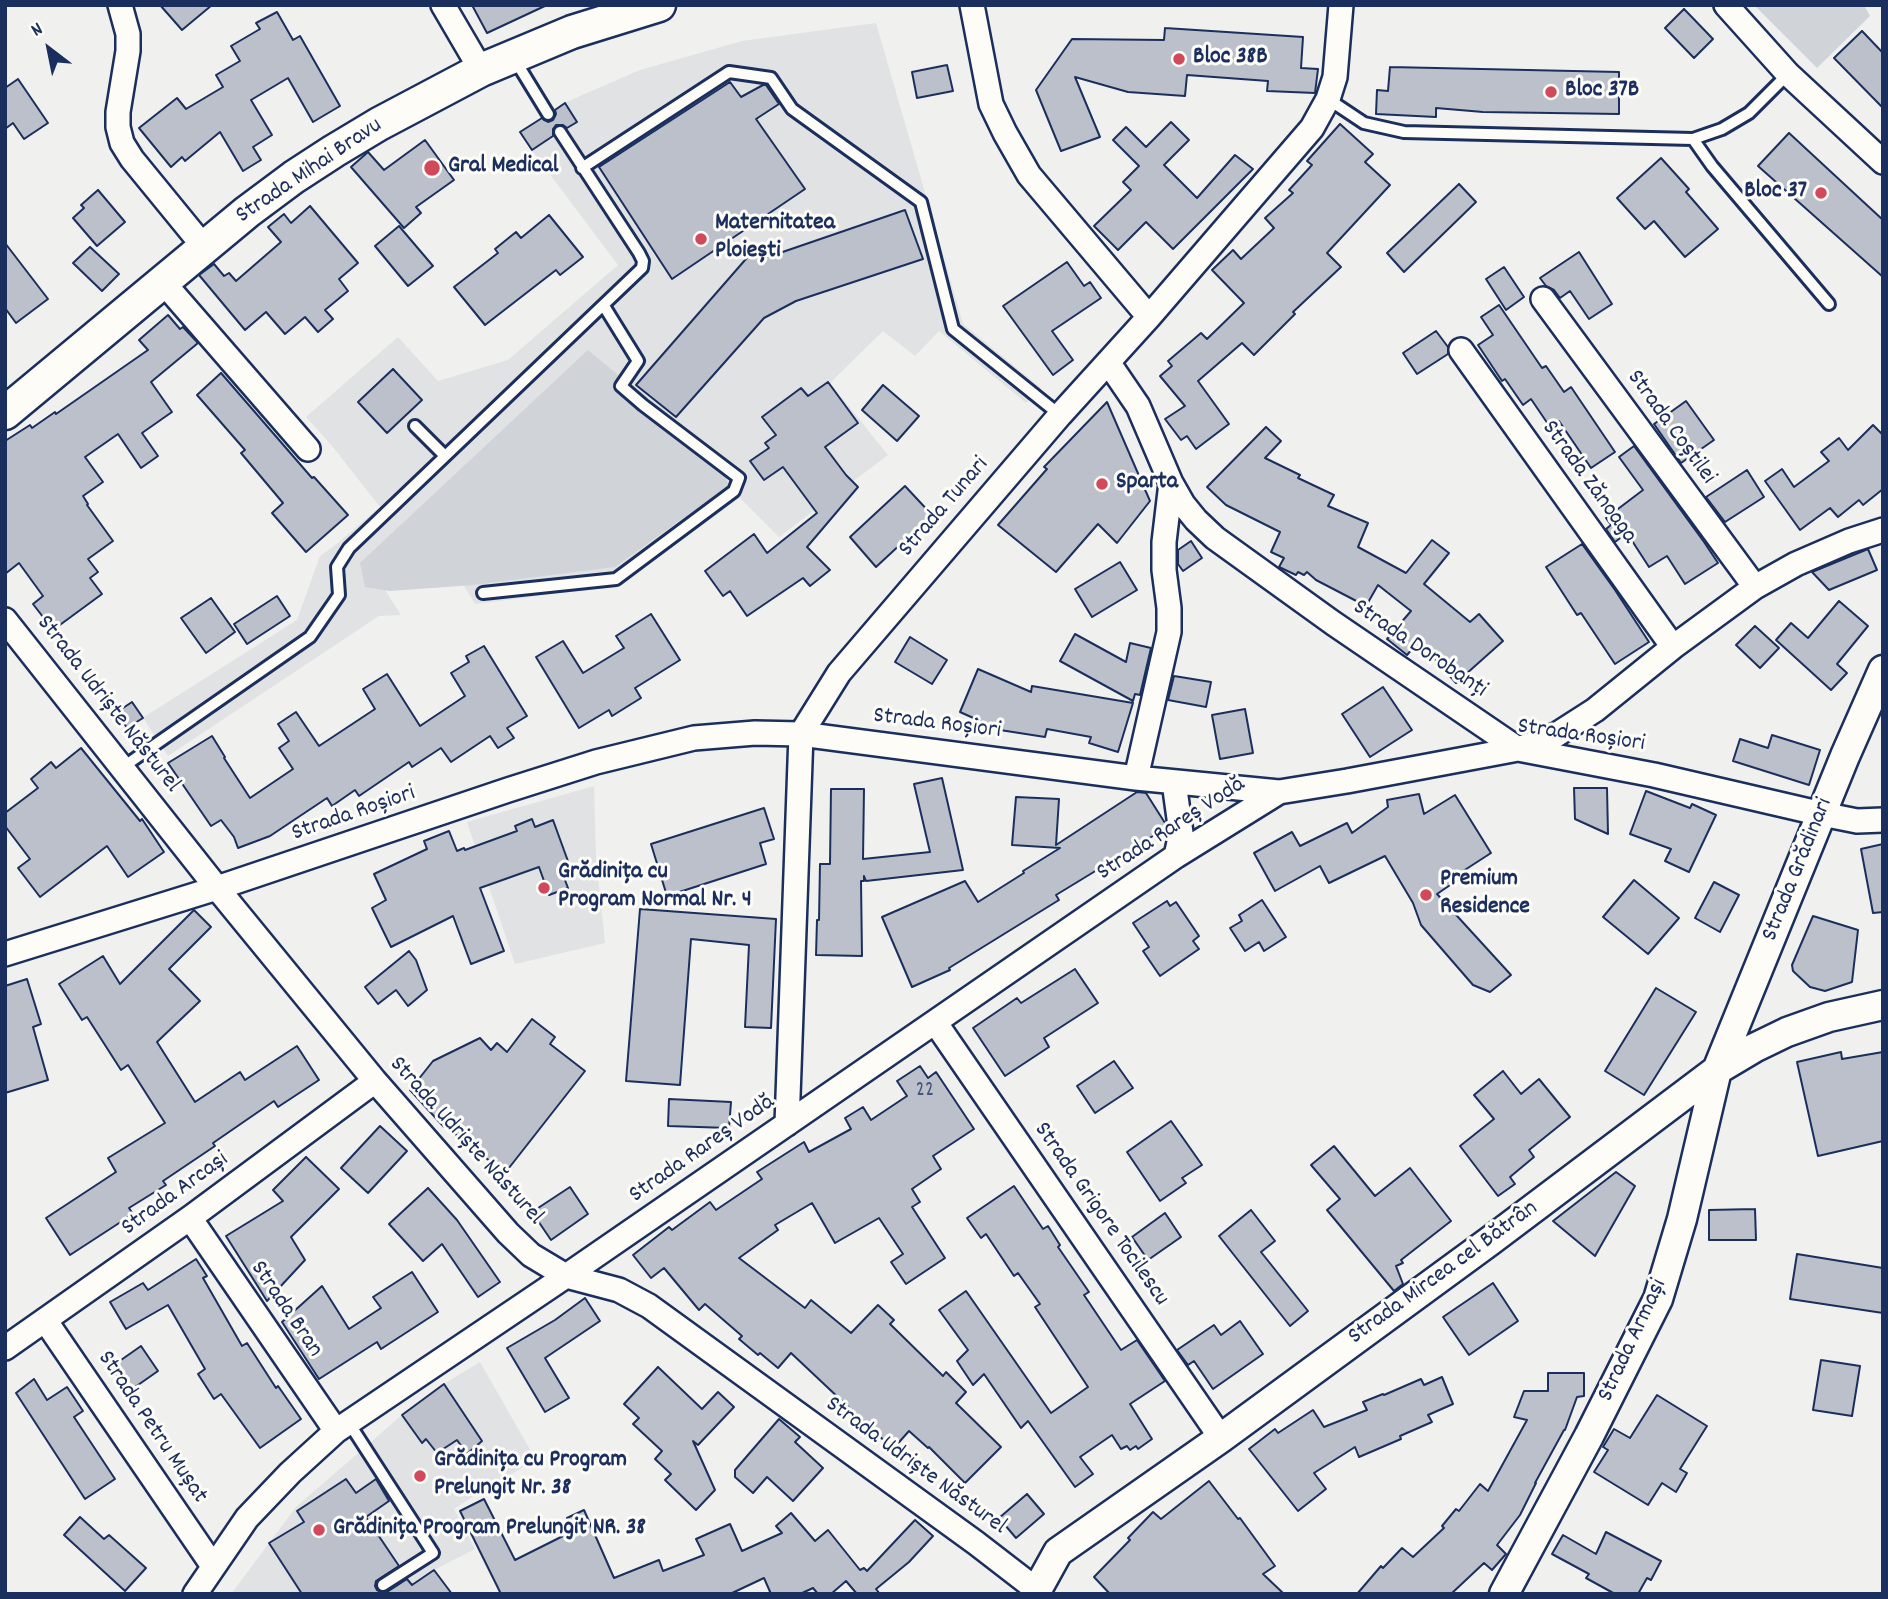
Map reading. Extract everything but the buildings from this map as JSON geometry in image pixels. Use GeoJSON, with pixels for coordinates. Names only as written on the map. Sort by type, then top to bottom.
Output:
{"type":"FeatureCollection","features":[{"type":"Feature","properties":{"kind":"main road","name":"Strada Mihai Bravu"},"geometry":{"type":"LineString","coordinates":[[5,413],[204,247],[285,184],[334,151],[481,70],[572,32],[659,5]]}},
{"type":"Feature","properties":{"kind":"street"},"geometry":{"type":"LineString","coordinates":[[120,5],[128,34],[128,51],[118,112],[122,143],[204,247]]}},
{"type":"Feature","properties":{"kind":"street"},"geometry":{"type":"LineString","coordinates":[[443,5],[481,70]]}},
{"type":"Feature","properties":{"kind":"street"},"geometry":{"type":"LineString","coordinates":[[972,5],[991,104],[1005,133],[1029,175],[1149,317]]}},
{"type":"Feature","properties":{"kind":"street","name":"Strada Tunari"},"geometry":{"type":"LineString","coordinates":[[787,1124],[801,734],[839,673],[1060,415],[1149,317],[1312,128],[1328,99],[1335,77],[1341,5]]}},
{"type":"Feature","properties":{"kind":"street"},"geometry":{"type":"LineString","coordinates":[[1726,5],[1788,74],[1883,162]]}},
{"type":"Feature","properties":{"kind":"street"},"geometry":{"type":"LineString","coordinates":[[163,282],[308,449]]}},
{"type":"Feature","properties":{"kind":"street","name":"Strada Coștilei"},"geometry":{"type":"LineString","coordinates":[[1543,299],[1755,587]]}},
{"type":"Feature","properties":{"kind":"street","name":"Strada Zănoaga"},"geometry":{"type":"LineString","coordinates":[[1461,350],[1673,647]]}},
{"type":"Feature","properties":{"kind":"street","name":"Strada Dorobanți"},"geometry":{"type":"LineString","coordinates":[[1108,362],[1138,406],[1183,504],[1215,538],[1333,623],[1518,749]]}},
{"type":"Feature","properties":{"kind":"street"},"geometry":{"type":"LineString","coordinates":[[1136,778],[1168,632],[1164,542],[1171,482]]}},
{"type":"Feature","properties":{"kind":"street"},"geometry":{"type":"LineString","coordinates":[[1518,749],[1556,735],[1595,710],[1673,647],[1755,587],[1796,564],[1849,541],[1883,530]]}},
{"type":"Feature","properties":{"kind":"street","name":"Strada Udriște Năsturel"},"geometry":{"type":"LineString","coordinates":[[5,620],[374,1081],[508,1233],[531,1255],[566,1276],[619,1290],[649,1306],[965,1535],[1033,1593]]}},
{"type":"Feature","properties":{"kind":"street","name":"Strada Grădinari"},"geometry":{"type":"LineString","coordinates":[[1717,1070],[1883,670]]}},
{"type":"Feature","properties":{"kind":"street","name":"Strada Roșiori"},"geometry":{"type":"LineString","coordinates":[[5,954],[217,888],[596,762],[694,738],[755,733],[801,734],[1136,778],[1279,792],[1518,749],[1654,775],[1857,821],[1883,820]]}},
{"type":"Feature","properties":{"kind":"street"},"geometry":{"type":"LineString","coordinates":[[1174,782],[1181,833],[1175,856]]}},
{"type":"Feature","properties":{"kind":"street","name":"Strada Rareș Vodă"},"geometry":{"type":"LineString","coordinates":[[195,1594],[247,1518],[290,1473],[343,1427],[1175,856],[1279,792]]}},
{"type":"Feature","properties":{"kind":"street","name":"Strada Mircea cel Bătrân"},"geometry":{"type":"LineString","coordinates":[[1033,1593],[1058,1552],[1222,1438],[1717,1070],[1787,1032],[1829,1017],[1883,1005]]}},
{"type":"Feature","properties":{"kind":"street","name":"Strada Grigore Tocilescu"},"geometry":{"type":"LineString","coordinates":[[935,1022],[1222,1438]]}},
{"type":"Feature","properties":{"kind":"street","name":"Strada Armași"},"geometry":{"type":"LineString","coordinates":[[1504,1594],[1658,1299],[1682,1219],[1717,1070]]}},
{"type":"Feature","properties":{"kind":"street","name":"Strada Arcași"},"geometry":{"type":"LineString","coordinates":[[5,1348],[190,1218],[374,1081]]}},
{"type":"Feature","properties":{"kind":"street","name":"Strada Bran"},"geometry":{"type":"LineString","coordinates":[[190,1218],[343,1427]]}},
{"type":"Feature","properties":{"kind":"street","name":"Strada Petru Mușat"},"geometry":{"type":"LineString","coordinates":[[45,1320],[213,1566]]}},
{"type":"Feature","properties":{"kind":"lane"},"geometry":{"type":"LineString","coordinates":[[512,57],[548,114]]}},
{"type":"Feature","properties":{"kind":"lane"},"geometry":{"type":"LineString","coordinates":[[582,167],[729,72],[771,78],[792,109],[921,202],[953,329],[1060,415]]}},
{"type":"Feature","properties":{"kind":"lane"},"geometry":{"type":"LineString","coordinates":[[1328,99],[1364,123],[1404,132],[1693,139],[1722,129],[1749,113],[1788,74]]}},
{"type":"Feature","properties":{"kind":"lane"},"geometry":{"type":"LineString","coordinates":[[122,767],[310,637],[340,595],[337,567],[349,548],[642,268],[643,261],[639,253],[560,132]]}},
{"type":"Feature","properties":{"kind":"lane"},"geometry":{"type":"LineString","coordinates":[[1693,139],[1712,166],[1829,304]]}},
{"type":"Feature","properties":{"kind":"lane"},"geometry":{"type":"LineString","coordinates":[[483,593],[616,579],[734,491],[739,478],[621,386],[638,361],[604,306]]}},
{"type":"Feature","properties":{"kind":"lane"},"geometry":{"type":"LineString","coordinates":[[415,426],[444,455]]}},
{"type":"Feature","properties":{"kind":"lane"},"geometry":{"type":"LineString","coordinates":[[343,1427],[433,1553],[383,1585]]}},
{"type":"Feature","properties":{"kind":"shaded area"},"geometry":{"type":"Polygon","coordinates":[[[1754,5],[1864,5],[1870,16],[1817,68],[1754,5]]]}},
{"type":"Feature","properties":{"kind":"shaded area"},"geometry":{"type":"Polygon","coordinates":[[[876,23],[963,324],[1041,388],[1026,403],[939,331],[915,356],[883,331],[830,383],[888,455],[779,537],[740,498],[618,586],[475,604],[422,516],[375,574],[401,615],[379,616],[168,756],[143,718],[127,728],[117,712],[133,702],[144,717],[297,620],[320,556],[380,507],[306,417],[398,337],[438,381],[508,360],[618,265],[518,132],[564,103],[640,70],[742,41],[876,23]]]}},
{"type":"Feature","properties":{"kind":"shaded area"},"geometry":{"type":"Polygon","coordinates":[[[588,350],[715,456],[729,485],[615,567],[473,585],[390,591],[365,587],[360,563],[588,350]]]}},
{"type":"Feature","properties":{"kind":"shaded area","name":"Grădinița cu Program Normal Nr. 4"},"geometry":{"type":"Polygon","coordinates":[[[594,786],[596,857],[605,943],[515,964],[467,822],[594,786]]]}},
{"type":"Feature","properties":{"kind":"shaded area","name":"Grădinița cu Program Prelungit Nr. 38"},"geometry":{"type":"Polygon","coordinates":[[[480,1362],[536,1460],[454,1509],[475,1549],[434,1570],[442,1594],[231,1594],[296,1507],[402,1415],[480,1362]]]}},
{"type":"Feature","properties":{"kind":"place","name":"Bloc 38B"},"geometry":{"type":"Point","coordinates":[1179,59]}},
{"type":"Feature","properties":{"kind":"place","name":"Bloc 37B"},"geometry":{"type":"Point","coordinates":[1551,92]}},
{"type":"Feature","properties":{"kind":"place","name":"Gral Medical"},"geometry":{"type":"Point","coordinates":[432,168]}},
{"type":"Feature","properties":{"kind":"place","name":"Bloc 37"},"geometry":{"type":"Point","coordinates":[1821,193]}},
{"type":"Feature","properties":{"kind":"place","name":"Maternitatea Ploiești"},"geometry":{"type":"Point","coordinates":[701,239]}},
{"type":"Feature","properties":{"kind":"place","name":"Sparta"},"geometry":{"type":"Point","coordinates":[1102,484]}},
{"type":"Feature","properties":{"kind":"place","name":"Grădinița cu Program Normal Nr. 4"},"geometry":{"type":"Point","coordinates":[544,888]}},
{"type":"Feature","properties":{"kind":"place","name":"Premium Residence"},"geometry":{"type":"Point","coordinates":[1426,895]}},
{"type":"Feature","properties":{"kind":"place","name":"Grădinița cu Program Prelungit Nr. 38"},"geometry":{"type":"Point","coordinates":[420,1476]}},
{"type":"Feature","properties":{"kind":"place","name":"Grădinița Program Prelungit NR. 38"},"geometry":{"type":"Point","coordinates":[319,1530]}}]}
